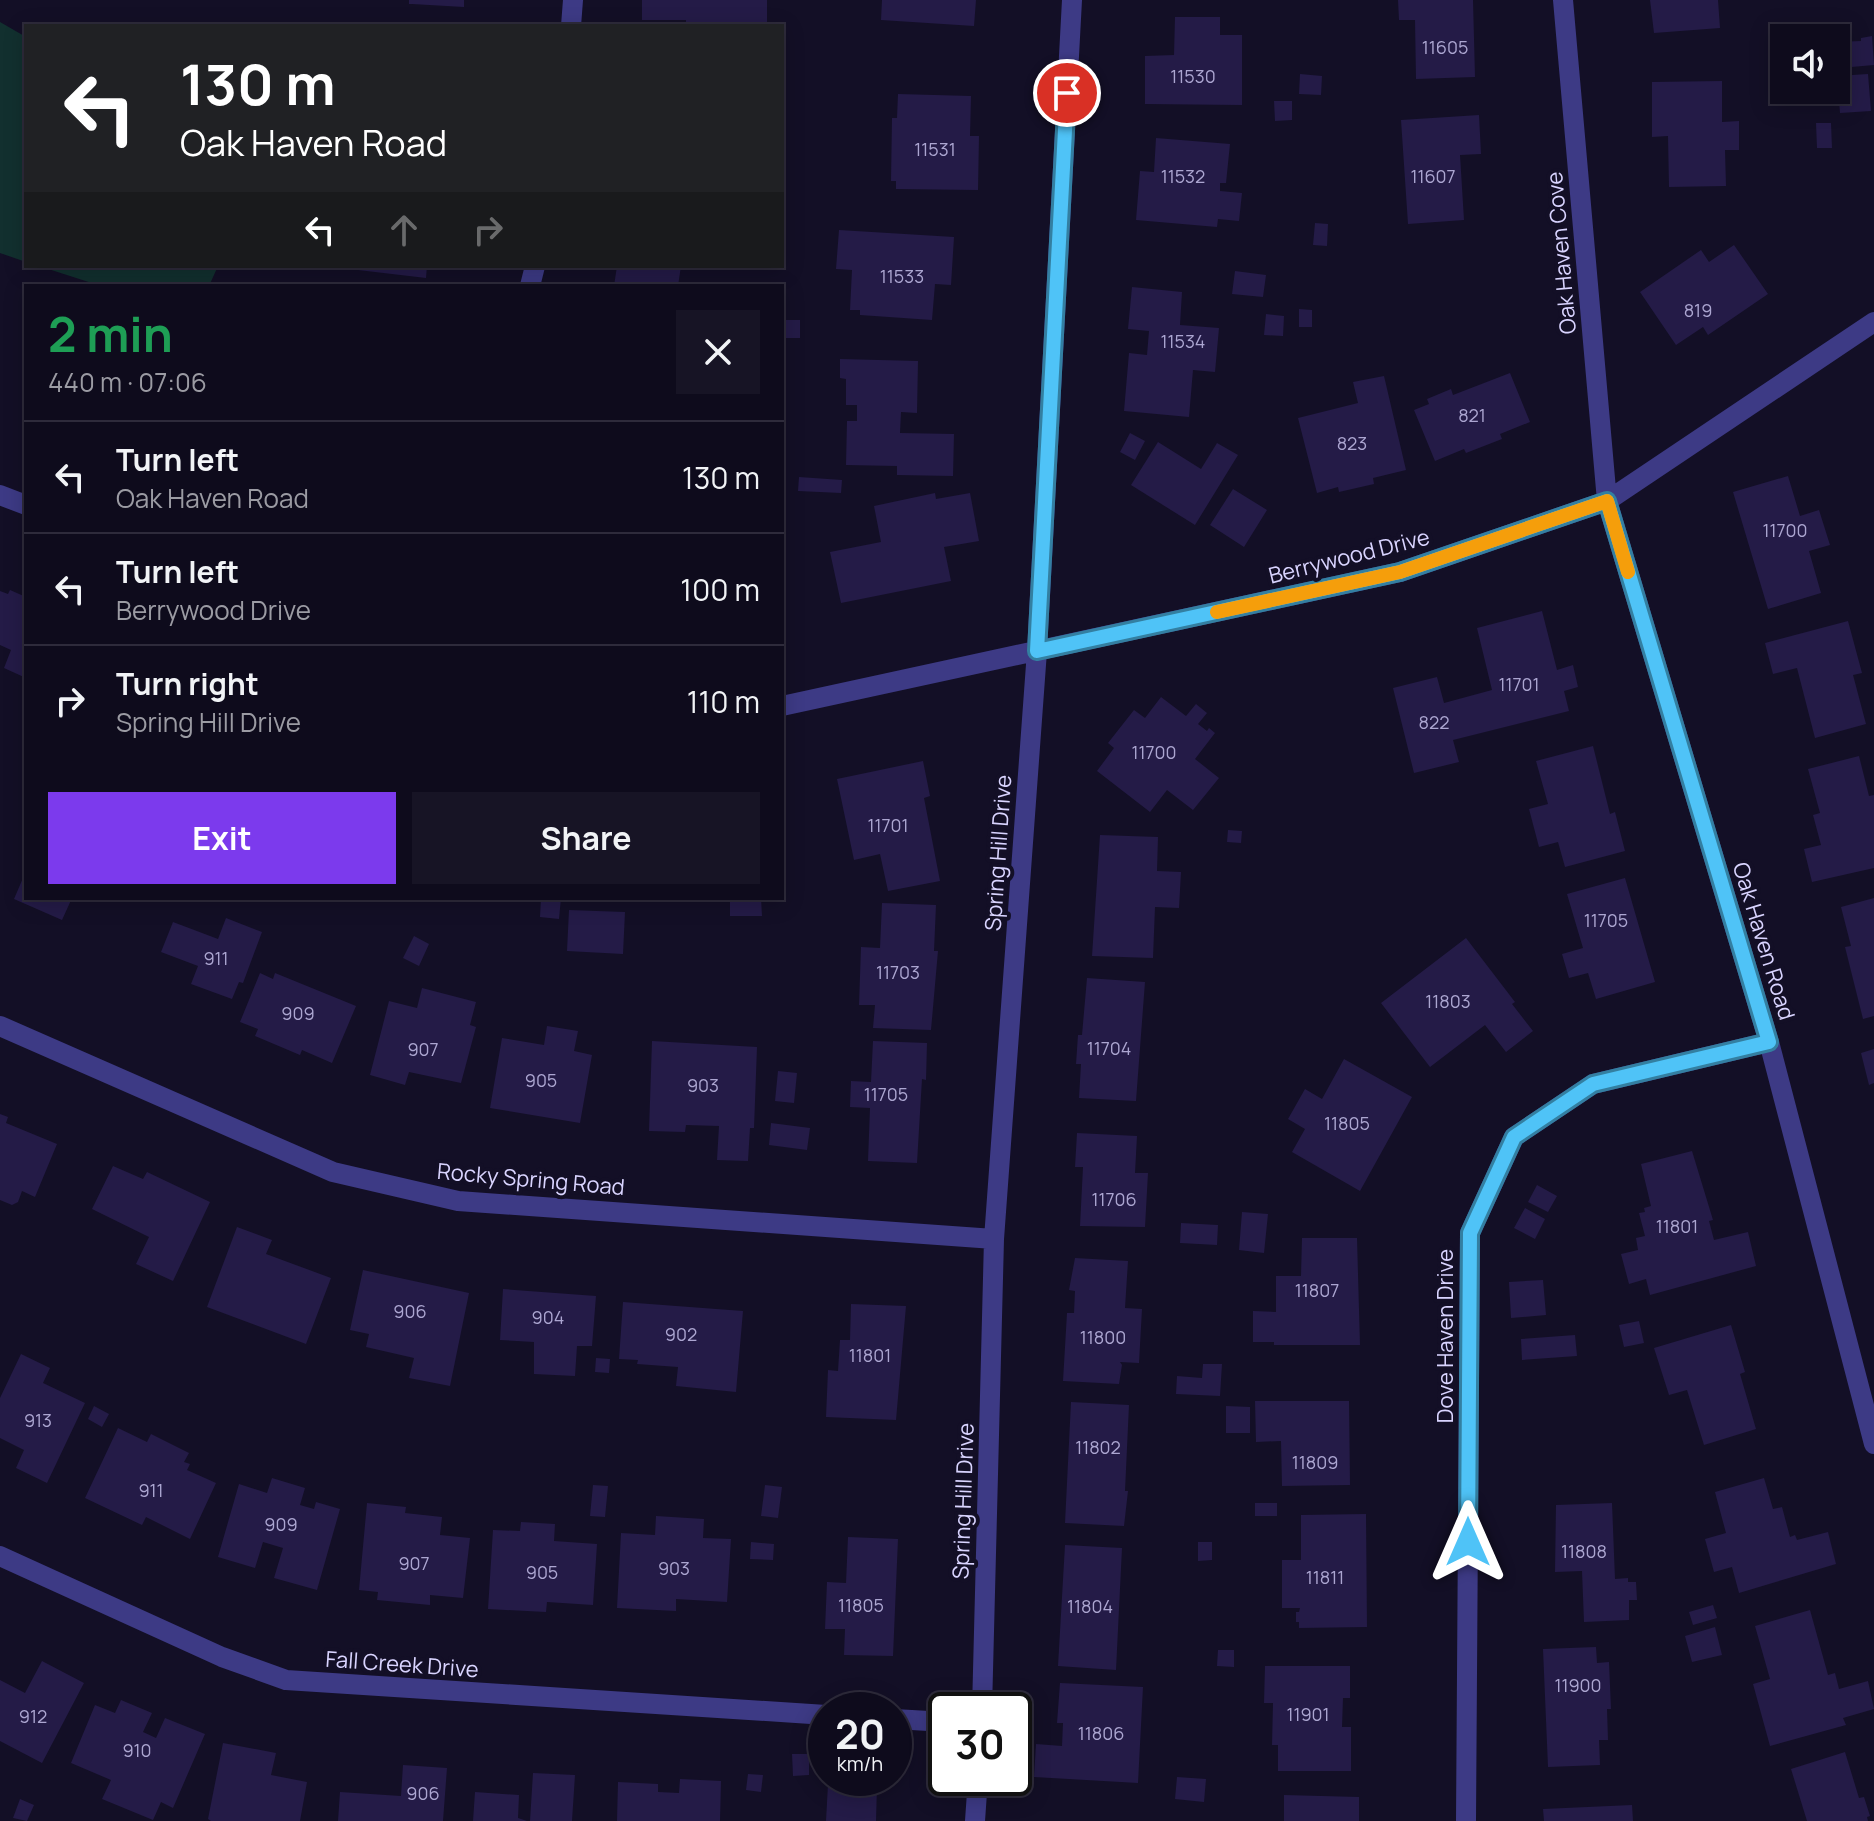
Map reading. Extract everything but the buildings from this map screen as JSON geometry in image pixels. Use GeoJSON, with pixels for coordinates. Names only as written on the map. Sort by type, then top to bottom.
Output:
{"type":"FeatureCollection","features":[{"type":"Feature","properties":{"kind":"street"},"geometry":{"type":"LineString","coordinates":[[571,24],[573,0]]}},
{"type":"Feature","properties":{"kind":"street","name":"Spring Hill Drive"},"geometry":{"type":"LineString","coordinates":[[982,1692],[994,1239],[1037,651],[1072,0]]}},
{"type":"Feature","properties":{"kind":"street","name":"Oak Haven Cove"},"geometry":{"type":"LineString","coordinates":[[1563,0],[1607,501]]}},
{"type":"Feature","properties":{"kind":"street","name":"Berrywood Drive"},"geometry":{"type":"LineString","coordinates":[[784,706],[1400,572],[1607,501],[1874,322]]}},
{"type":"Feature","properties":{"kind":"street"},"geometry":{"type":"LineString","coordinates":[[0,495],[24,504]]}},
{"type":"Feature","properties":{"kind":"street","name":"Oak Haven Road"},"geometry":{"type":"LineString","coordinates":[[1607,501],[1769,1042],[1874,1444]]}},
{"type":"Feature","properties":{"kind":"street","name":"Rocky Spring Road"},"geometry":{"type":"LineString","coordinates":[[0,1026],[333,1172],[458,1201],[994,1239]]}},
{"type":"Feature","properties":{"kind":"street","name":"Dove Haven Drive"},"geometry":{"type":"LineString","coordinates":[[1466,1821],[1470,1233],[1514,1137],[1593,1084],[1769,1042]]}},
{"type":"Feature","properties":{"kind":"street","name":"Fall Creek Drive"},"geometry":{"type":"LineString","coordinates":[[0,1556],[222,1657],[286,1680],[808,1714]]}},
{"type":"Feature","properties":{"kind":"street"},"geometry":{"type":"LineString","coordinates":[[975,1821],[977,1796]]}},
{"type":"Feature","properties":{"kind":"green space"},"geometry":{"type":"Polygon","coordinates":[[[0,22],[24,36],[24,261],[0,253],[0,22]]]}},
{"type":"Feature","properties":{"kind":"green space"},"geometry":{"type":"Polygon","coordinates":[[[45,268],[217,268],[210,284],[95,284],[45,268]]]}},
{"type":"Feature","properties":{"kind":"slow traffic"},"geometry":{"type":"LineString","coordinates":[[1217,612],[1400,572],[1607,501],[1628,572]]}},
{"type":"Feature","properties":{"kind":"route"},"geometry":{"type":"LineString","coordinates":[[1067,93],[1037,651],[1400,572],[1607,501],[1769,1042],[1593,1084],[1514,1137],[1470,1233],[1468,1542]]}}]}
